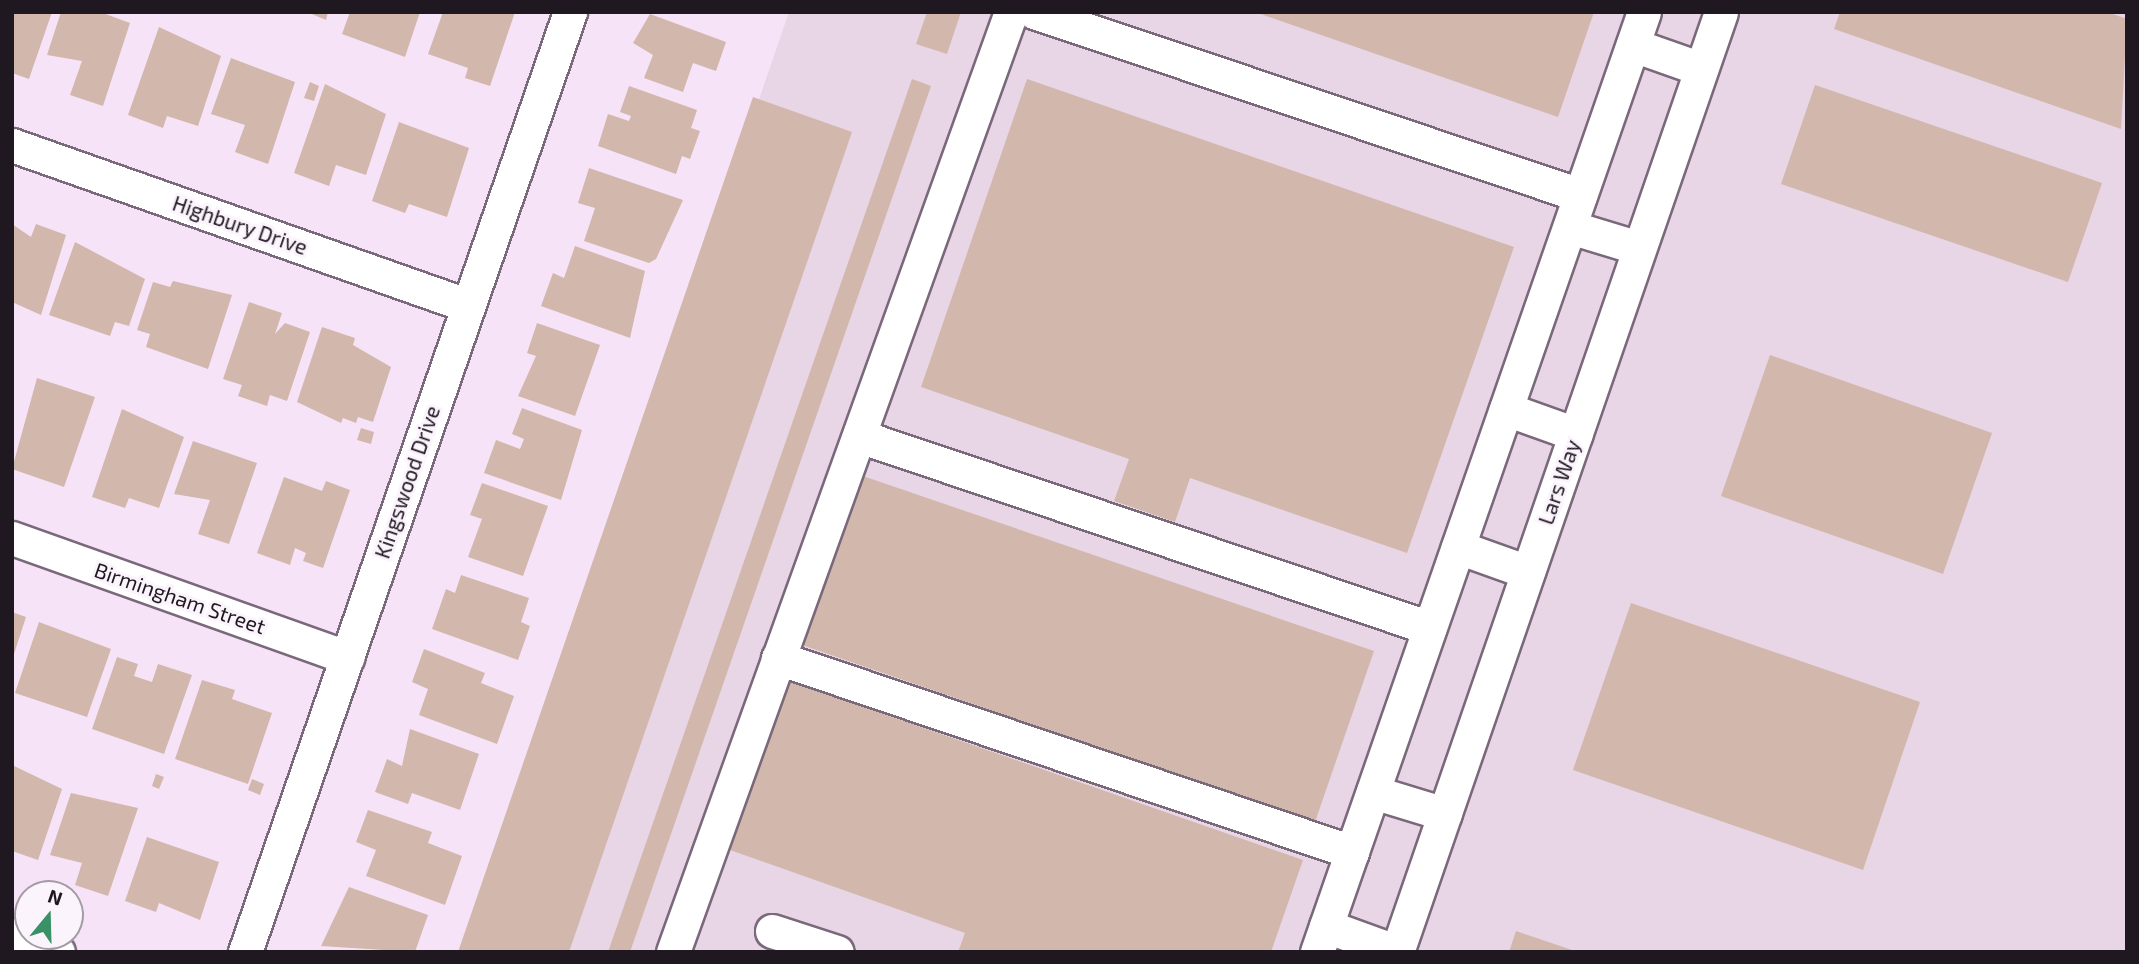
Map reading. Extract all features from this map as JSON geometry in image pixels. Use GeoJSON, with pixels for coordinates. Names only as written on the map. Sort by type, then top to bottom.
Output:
{"type":"FeatureCollection","features":[{"type":"Feature","properties":{"kind":"street","name":"Kingswood Drive"},"geometry":{"type":"LineString","coordinates":[[245,952],[569,12]]}},
{"type":"Feature","properties":{"kind":"street"},"geometry":{"type":"LineString","coordinates":[[673,952],[1012,12]]}},
{"type":"Feature","properties":{"kind":"street"},"geometry":{"type":"LineString","coordinates":[[1034,12],[1580,195]]}},
{"type":"Feature","properties":{"kind":"street"},"geometry":{"type":"LineString","coordinates":[[1398,952],[1322,939],[1644,12]]}},
{"type":"Feature","properties":{"kind":"street","name":"Lars Way"},"geometry":{"type":"LineString","coordinates":[[1398,952],[1721,12]]}},
{"type":"Feature","properties":{"kind":"street"},"geometry":{"type":"LineString","coordinates":[[1633,45],[1701,69]]}},
{"type":"Feature","properties":{"kind":"street","name":"Highbury Drive"},"geometry":{"type":"LineString","coordinates":[[12,145],[468,306]]}},
{"type":"Feature","properties":{"kind":"street"},"geometry":{"type":"LineString","coordinates":[[1570,227],[1639,248]]}},
{"type":"Feature","properties":{"kind":"street"},"geometry":{"type":"LineString","coordinates":[[1506,409],[1576,434]]}},
{"type":"Feature","properties":{"kind":"street"},"geometry":{"type":"LineString","coordinates":[[859,436],[1430,628]]}},
{"type":"Feature","properties":{"kind":"street","name":"Birmingham Street"},"geometry":{"type":"LineString","coordinates":[[12,538],[347,657]]}},
{"type":"Feature","properties":{"kind":"street"},"geometry":{"type":"LineString","coordinates":[[1458,547],[1528,572]]}},
{"type":"Feature","properties":{"kind":"street"},"geometry":{"type":"LineString","coordinates":[[778,658],[1352,852]]}},
{"type":"Feature","properties":{"kind":"street"},"geometry":{"type":"LineString","coordinates":[[1373,792],[1445,814]]}},
{"type":"Feature","properties":{"kind":"street"},"geometry":{"type":"LineString","coordinates":[[772,931],[837,952]]}},
{"type":"Feature","properties":{"kind":"street"},"geometry":{"type":"LineString","coordinates":[[12,935],[58,952]]}},
{"type":"Feature","properties":{"kind":"shaded area"},"geometry":{"type":"Polygon","coordinates":[[[789,12],[2127,12],[2127,952],[466,952],[789,12]]]}},
{"type":"Feature","properties":{"kind":"building"},"geometry":{"type":"Polygon","coordinates":[[[12,12],[52,12],[29,79],[12,73],[12,12]]]}},
{"type":"Feature","properties":{"kind":"building"},"geometry":{"type":"Polygon","coordinates":[[[61,12],[100,12],[130,23],[103,106],[70,95],[82,61],[47,55],[61,12]]]}},
{"type":"Feature","properties":{"kind":"building"},"geometry":{"type":"Polygon","coordinates":[[[307,12],[328,12],[326,20],[307,12]]]}},
{"type":"Feature","properties":{"kind":"building"},"geometry":{"type":"Polygon","coordinates":[[[350,12],[420,12],[405,57],[342,34],[350,12]]]}},
{"type":"Feature","properties":{"kind":"building"},"geometry":{"type":"Polygon","coordinates":[[[443,12],[515,12],[490,86],[465,78],[468,68],[428,54],[443,12]]]}},
{"type":"Feature","properties":{"kind":"building"},"geometry":{"type":"Polygon","coordinates":[[[927,12],[961,12],[947,54],[916,44],[927,12]]]}},
{"type":"Feature","properties":{"kind":"building"},"geometry":{"type":"Polygon","coordinates":[[[1255,12],[1594,12],[1558,117],[1255,12]]]}},
{"type":"Feature","properties":{"kind":"building"},"geometry":{"type":"Polygon","coordinates":[[[1840,12],[2107,12],[2127,19],[2121,129],[1834,29],[1840,12]]]}},
{"type":"Feature","properties":{"kind":"building"},"geometry":{"type":"Polygon","coordinates":[[[650,14],[726,42],[716,71],[693,63],[683,92],[644,78],[653,55],[633,43],[650,14]]]}},
{"type":"Feature","properties":{"kind":"building"},"geometry":{"type":"Polygon","coordinates":[[[159,27],[221,56],[198,126],[167,116],[163,128],[128,115],[159,27]]]}},
{"type":"Feature","properties":{"kind":"building"},"geometry":{"type":"Polygon","coordinates":[[[231,58],[295,82],[268,164],[235,152],[245,125],[211,114],[231,58]]]}},
{"type":"Feature","properties":{"kind":"building"},"geometry":{"type":"Polygon","coordinates":[[[912,79],[931,86],[630,952],[608,952],[912,79]]]}},
{"type":"Feature","properties":{"kind":"building"},"geometry":{"type":"Polygon","coordinates":[[[1027,79],[1514,247],[1407,553],[1190,478],[1175,522],[1114,501],[1129,459],[921,387],[1027,79]]]}},
{"type":"Feature","properties":{"kind":"building"},"geometry":{"type":"Polygon","coordinates":[[[310,82],[319,86],[314,101],[304,98],[310,82]]]}},
{"type":"Feature","properties":{"kind":"building"},"geometry":{"type":"Polygon","coordinates":[[[325,84],[386,114],[366,175],[336,165],[329,186],[294,173],[325,84]]]}},
{"type":"Feature","properties":{"kind":"building"},"geometry":{"type":"Polygon","coordinates":[[[1815,85],[2102,183],[2068,282],[1781,184],[1815,85]]]}},
{"type":"Feature","properties":{"kind":"building"},"geometry":{"type":"Polygon","coordinates":[[[629,86],[697,110],[691,128],[700,131],[690,159],[682,156],[676,174],[598,146],[608,114],[629,121],[631,116],[620,112],[629,86]]]}},
{"type":"Feature","properties":{"kind":"building"},"geometry":{"type":"Polygon","coordinates":[[[753,97],[852,132],[569,952],[458,952],[753,97]]]}},
{"type":"Feature","properties":{"kind":"building"},"geometry":{"type":"Polygon","coordinates":[[[399,122],[469,148],[447,217],[409,204],[405,213],[372,201],[399,122]]]}},
{"type":"Feature","properties":{"kind":"building"},"geometry":{"type":"Polygon","coordinates":[[[589,168],[683,200],[656,259],[649,263],[584,241],[595,208],[578,203],[589,168]]]}},
{"type":"Feature","properties":{"kind":"building"},"geometry":{"type":"Polygon","coordinates":[[[12,224],[31,237],[36,224],[66,235],[41,315],[12,302],[12,224]]]}},
{"type":"Feature","properties":{"kind":"building"},"geometry":{"type":"Polygon","coordinates":[[[75,242],[145,279],[129,326],[115,322],[110,336],[49,315],[75,242]]]}},
{"type":"Feature","properties":{"kind":"building"},"geometry":{"type":"Polygon","coordinates":[[[575,246],[645,271],[630,338],[541,306],[553,273],[564,278],[575,246]]]}},
{"type":"Feature","properties":{"kind":"building"},"geometry":{"type":"Polygon","coordinates":[[[173,281],[232,295],[208,369],[146,347],[150,334],[137,330],[153,282],[170,287],[173,281]]]}},
{"type":"Feature","properties":{"kind":"building"},"geometry":{"type":"Polygon","coordinates":[[[249,302],[282,313],[275,334],[285,323],[310,332],[287,401],[270,395],[267,406],[238,396],[242,385],[223,379],[249,302]]]}},
{"type":"Feature","properties":{"kind":"building"},"geometry":{"type":"Polygon","coordinates":[[[537,323],[600,345],[575,416],[518,396],[536,356],[527,353],[537,323]]]}},
{"type":"Feature","properties":{"kind":"building"},"geometry":{"type":"Polygon","coordinates":[[[322,327],[355,338],[353,345],[391,367],[373,422],[358,417],[356,423],[343,418],[341,423],[297,402],[322,327]]]}},
{"type":"Feature","properties":{"kind":"building"},"geometry":{"type":"Polygon","coordinates":[[[1770,355],[1992,433],[1943,574],[1721,496],[1770,355]]]}},
{"type":"Feature","properties":{"kind":"building"},"geometry":{"type":"Polygon","coordinates":[[[37,378],[95,397],[64,487],[12,469],[37,378]]]}},
{"type":"Feature","properties":{"kind":"building"},"geometry":{"type":"Polygon","coordinates":[[[522,408],[582,430],[561,500],[484,473],[496,440],[520,449],[524,439],[512,434],[522,408]]]}},
{"type":"Feature","properties":{"kind":"building"},"geometry":{"type":"Polygon","coordinates":[[[122,409],[184,437],[159,508],[129,498],[125,508],[92,497],[122,409]]]}},
{"type":"Feature","properties":{"kind":"building"},"geometry":{"type":"Polygon","coordinates":[[[361,428],[374,432],[371,444],[357,440],[361,428]]]}},
{"type":"Feature","properties":{"kind":"building"},"geometry":{"type":"Polygon","coordinates":[[[193,441],[257,463],[229,544],[198,534],[210,500],[174,494],[193,441]]]}},
{"type":"Feature","properties":{"kind":"building"},"geometry":{"type":"Polygon","coordinates":[[[860,475],[1374,651],[1315,822],[802,645],[860,475]]]}},
{"type":"Feature","properties":{"kind":"building"},"geometry":{"type":"Polygon","coordinates":[[[284,477],[322,491],[326,481],[350,490],[323,568],[303,561],[306,553],[295,548],[290,565],[257,553],[284,477]]]}},
{"type":"Feature","properties":{"kind":"building"},"geometry":{"type":"Polygon","coordinates":[[[482,483],[548,506],[523,576],[468,557],[482,519],[470,515],[482,483]]]}},
{"type":"Feature","properties":{"kind":"building"},"geometry":{"type":"Polygon","coordinates":[[[461,575],[529,598],[521,622],[530,626],[518,660],[432,629],[446,589],[455,593],[461,575]]]}},
{"type":"Feature","properties":{"kind":"building"},"geometry":{"type":"Polygon","coordinates":[[[1631,603],[1920,702],[1863,870],[1573,770],[1631,603]]]}},
{"type":"Feature","properties":{"kind":"building"},"geometry":{"type":"Polygon","coordinates":[[[12,612],[26,617],[13,657],[12,657],[12,612]]]}},
{"type":"Feature","properties":{"kind":"building"},"geometry":{"type":"Polygon","coordinates":[[[39,622],[111,649],[87,717],[15,693],[39,622]]]}},
{"type":"Feature","properties":{"kind":"building"},"geometry":{"type":"Polygon","coordinates":[[[424,649],[485,673],[481,683],[514,696],[497,744],[419,715],[428,689],[412,682],[424,649]]]}},
{"type":"Feature","properties":{"kind":"building"},"geometry":{"type":"Polygon","coordinates":[[[117,657],[138,664],[134,676],[152,682],[158,664],[192,675],[164,754],[92,729],[117,657]]]}},
{"type":"Feature","properties":{"kind":"building"},"geometry":{"type":"Polygon","coordinates":[[[202,680],[235,690],[232,699],[272,713],[248,784],[175,759],[202,680]]]}},
{"type":"Feature","properties":{"kind":"building"},"geometry":{"type":"Polygon","coordinates":[[[789,681],[1303,860],[1271,952],[958,952],[965,933],[730,850],[789,681]]]}},
{"type":"Feature","properties":{"kind":"building"},"geometry":{"type":"Polygon","coordinates":[[[410,729],[479,754],[460,810],[412,793],[408,804],[375,792],[387,759],[402,766],[410,729]]]}},
{"type":"Feature","properties":{"kind":"building"},"geometry":{"type":"Polygon","coordinates":[[[12,765],[62,789],[38,860],[12,851],[12,765]]]}},
{"type":"Feature","properties":{"kind":"building"},"geometry":{"type":"Polygon","coordinates":[[[156,774],[164,777],[159,789],[152,786],[156,774]]]}},
{"type":"Feature","properties":{"kind":"building"},"geometry":{"type":"Polygon","coordinates":[[[252,779],[264,784],[260,795],[248,790],[252,779]]]}},
{"type":"Feature","properties":{"kind":"building"},"geometry":{"type":"Polygon","coordinates":[[[71,793],[138,808],[108,896],[84,888],[84,880],[77,880],[82,863],[50,855],[71,793]]]}},
{"type":"Feature","properties":{"kind":"building"},"geometry":{"type":"Polygon","coordinates":[[[368,810],[432,832],[428,843],[462,856],[445,905],[366,876],[376,850],[356,842],[368,810]]]}},
{"type":"Feature","properties":{"kind":"building"},"geometry":{"type":"Polygon","coordinates":[[[147,837],[219,862],[200,920],[159,903],[156,912],[125,901],[147,837]]]}},
{"type":"Feature","properties":{"kind":"building"},"geometry":{"type":"Polygon","coordinates":[[[349,887],[428,915],[415,952],[321,946],[349,887]]]}},
{"type":"Feature","properties":{"kind":"building"},"geometry":{"type":"Polygon","coordinates":[[[1516,931],[1575,951],[1575,952],[1509,952],[1516,931]]]}}]}
